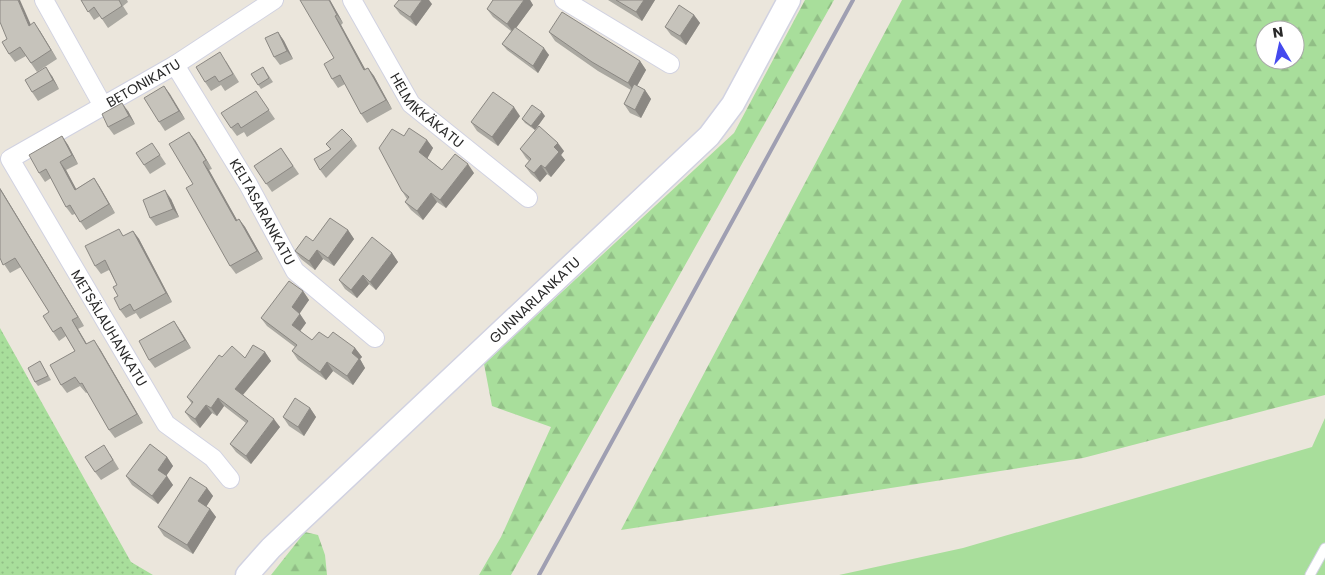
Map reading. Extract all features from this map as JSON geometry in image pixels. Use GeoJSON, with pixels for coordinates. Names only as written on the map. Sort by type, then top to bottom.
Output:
{"type":"FeatureCollection","features":[{"type":"Feature","properties":{"kind":"street"},"geometry":{"type":"LineString","coordinates":[[44,0],[104,106]]}},
{"type":"Feature","properties":{"kind":"street","name":"HELMIKKÄKATU"},"geometry":{"type":"LineString","coordinates":[[352,0],[411,104],[528,198]]}},
{"type":"Feature","properties":{"kind":"street"},"geometry":{"type":"LineString","coordinates":[[564,0],[670,64]]}},
{"type":"Feature","properties":{"kind":"street","name":"GUNNARLANKATU"},"geometry":{"type":"LineString","coordinates":[[247,575],[271,548],[709,136],[733,104],[789,0]]}},
{"type":"Feature","properties":{"kind":"street","name":"BETONIKATU"},"geometry":{"type":"LineString","coordinates":[[10,159],[175,65],[270,1]]}},
{"type":"Feature","properties":{"kind":"street","name":"KELTASARANKATU"},"geometry":{"type":"LineString","coordinates":[[175,65],[248,184],[295,271],[375,338]]}},
{"type":"Feature","properties":{"kind":"street","name":"METSÄLAUHANKATU"},"geometry":{"type":"LineString","coordinates":[[10,159],[166,424],[213,458],[230,479]]}},
{"type":"Feature","properties":{"kind":"lane"},"geometry":{"type":"LineString","coordinates":[[1310,575],[1325,548]]}},
{"type":"Feature","properties":{"kind":"green space"},"geometry":{"type":"Polygon","coordinates":[[[805,0],[834,0],[511,575],[479,575],[501,537],[551,427],[492,406],[484,364],[734,133],[805,0]]]}},
{"type":"Feature","properties":{"kind":"green space"},"geometry":{"type":"Polygon","coordinates":[[[902,0],[1325,0],[1325,395],[1083,458],[621,530],[902,0]]]}},
{"type":"Feature","properties":{"kind":"green space"},"geometry":{"type":"Polygon","coordinates":[[[0,328],[131,562],[153,575],[0,575],[0,328]]]}},
{"type":"Feature","properties":{"kind":"green space"},"geometry":{"type":"Polygon","coordinates":[[[1325,418],[1325,575],[839,575],[963,548],[1312,447],[1325,418]]]}},
{"type":"Feature","properties":{"kind":"green space"},"geometry":{"type":"Polygon","coordinates":[[[305,532],[318,535],[325,555],[327,575],[271,575],[305,532]]]}},
{"type":"Feature","properties":{"kind":"building"},"geometry":{"type":"Polygon","coordinates":[[[0,0],[18,0],[29,26],[34,22],[51,50],[31,63],[20,47],[9,54],[2,42],[7,39],[0,22],[0,0]]]}},
{"type":"Feature","properties":{"kind":"building"},"geometry":{"type":"Polygon","coordinates":[[[81,0],[119,0],[122,6],[102,19],[94,7],[88,12],[81,0]]]}},
{"type":"Feature","properties":{"kind":"building"},"geometry":{"type":"Polygon","coordinates":[[[300,0],[329,0],[337,15],[335,16],[364,70],[368,68],[386,100],[361,114],[340,75],[332,79],[324,64],[334,58],[300,0]]]}},
{"type":"Feature","properties":{"kind":"building"},"geometry":{"type":"Polygon","coordinates":[[[399,0],[422,0],[410,17],[394,6],[399,0]]]}},
{"type":"Feature","properties":{"kind":"building"},"geometry":{"type":"Polygon","coordinates":[[[493,0],[524,0],[507,24],[487,9],[493,0]]]}},
{"type":"Feature","properties":{"kind":"building"},"geometry":{"type":"Polygon","coordinates":[[[616,0],[644,0],[636,12],[616,0]]]}},
{"type":"Feature","properties":{"kind":"building"},"geometry":{"type":"Polygon","coordinates":[[[679,5],[694,15],[680,36],[665,27],[679,5]]]}},
{"type":"Feature","properties":{"kind":"building"},"geometry":{"type":"Polygon","coordinates":[[[562,12],[640,61],[628,83],[592,62],[549,32],[562,12]]]}},
{"type":"Feature","properties":{"kind":"building"},"geometry":{"type":"Polygon","coordinates":[[[515,27],[544,48],[533,66],[502,44],[515,27]]]}},
{"type":"Feature","properties":{"kind":"building"},"geometry":{"type":"Polygon","coordinates":[[[278,32],[287,51],[274,57],[265,38],[278,32]]]}},
{"type":"Feature","properties":{"kind":"building"},"geometry":{"type":"Polygon","coordinates":[[[220,52],[233,74],[219,82],[215,76],[205,82],[196,67],[220,52]]]}},
{"type":"Feature","properties":{"kind":"building"},"geometry":{"type":"Polygon","coordinates":[[[46,67],[53,80],[32,92],[25,80],[46,67]]]}},
{"type":"Feature","properties":{"kind":"building"},"geometry":{"type":"Polygon","coordinates":[[[263,67],[269,78],[258,85],[251,74],[263,67]]]}},
{"type":"Feature","properties":{"kind":"building"},"geometry":{"type":"Polygon","coordinates":[[[634,84],[645,90],[635,110],[624,104],[634,84]]]}},
{"type":"Feature","properties":{"kind":"building"},"geometry":{"type":"Polygon","coordinates":[[[164,86],[179,111],[159,122],[144,98],[164,86]]]}},
{"type":"Feature","properties":{"kind":"building"},"geometry":{"type":"Polygon","coordinates":[[[256,91],[269,110],[241,128],[238,123],[231,128],[221,113],[256,91]]]}},
{"type":"Feature","properties":{"kind":"building"},"geometry":{"type":"Polygon","coordinates":[[[493,92],[514,107],[492,137],[471,122],[493,92]]]}},
{"type":"Feature","properties":{"kind":"building"},"geometry":{"type":"Polygon","coordinates":[[[122,103],[129,116],[108,127],[102,114],[122,103]]]}},
{"type":"Feature","properties":{"kind":"building"},"geometry":{"type":"Polygon","coordinates":[[[532,105],[542,112],[531,126],[522,119],[532,105]]]}},
{"type":"Feature","properties":{"kind":"building"},"geometry":{"type":"Polygon","coordinates":[[[539,126],[558,143],[554,147],[559,152],[545,168],[541,165],[534,173],[525,166],[531,159],[520,149],[539,126]]]}},
{"type":"Feature","properties":{"kind":"building"},"geometry":{"type":"Polygon","coordinates":[[[409,128],[427,140],[419,152],[442,170],[455,154],[468,164],[440,200],[431,193],[417,211],[405,202],[409,197],[402,191],[379,148],[392,129],[404,136],[409,128]]]}},
{"type":"Feature","properties":{"kind":"building"},"geometry":{"type":"Polygon","coordinates":[[[342,129],[352,139],[320,170],[314,159],[331,149],[326,144],[342,129]]]}},
{"type":"Feature","properties":{"kind":"building"},"geometry":{"type":"Polygon","coordinates":[[[189,132],[206,160],[203,162],[236,221],[239,219],[257,251],[230,266],[186,188],[193,184],[169,144],[189,132]]]}},
{"type":"Feature","properties":{"kind":"building"},"geometry":{"type":"Polygon","coordinates":[[[62,136],[72,155],[60,162],[75,190],[94,178],[109,204],[80,222],[70,205],[66,207],[46,169],[39,173],[29,155],[62,136]]]}},
{"type":"Feature","properties":{"kind":"building"},"geometry":{"type":"Polygon","coordinates":[[[152,143],[160,155],[144,165],[136,153],[152,143]]]}},
{"type":"Feature","properties":{"kind":"building"},"geometry":{"type":"Polygon","coordinates":[[[281,148],[293,166],[266,184],[254,166],[281,148]]]}},
{"type":"Feature","properties":{"kind":"building"},"geometry":{"type":"Polygon","coordinates":[[[0,189],[78,317],[72,320],[86,344],[94,340],[137,414],[109,430],[82,383],[80,384],[75,377],[61,385],[50,365],[75,351],[61,327],[53,332],[43,316],[49,312],[15,258],[3,265],[0,258],[0,189]]]}},
{"type":"Feature","properties":{"kind":"building"},"geometry":{"type":"Polygon","coordinates":[[[165,190],[173,209],[150,218],[143,200],[165,190]]]}},
{"type":"Feature","properties":{"kind":"building"},"geometry":{"type":"Polygon","coordinates":[[[330,218],[348,230],[328,258],[317,250],[309,261],[295,251],[306,236],[313,241],[330,218]]]}},
{"type":"Feature","properties":{"kind":"building"},"geometry":{"type":"Polygon","coordinates":[[[119,229],[123,236],[133,231],[166,293],[134,311],[130,304],[120,310],[114,298],[118,296],[113,287],[117,285],[105,260],[95,266],[85,246],[119,229]]]}},
{"type":"Feature","properties":{"kind":"building"},"geometry":{"type":"Polygon","coordinates":[[[372,237],[392,253],[370,282],[363,275],[351,290],[339,280],[372,237]]]}},
{"type":"Feature","properties":{"kind":"building"},"geometry":{"type":"Polygon","coordinates":[[[289,281],[303,291],[292,307],[300,314],[292,325],[312,340],[319,332],[328,338],[333,332],[355,348],[352,353],[359,359],[347,376],[327,362],[320,372],[292,351],[297,345],[261,318],[289,281]]]}},
{"type":"Feature","properties":{"kind":"building"},"geometry":{"type":"Polygon","coordinates":[[[174,321],[185,340],[149,360],[139,341],[174,321]]]}},
{"type":"Feature","properties":{"kind":"building"},"geometry":{"type":"Polygon","coordinates":[[[253,345],[265,352],[235,389],[274,419],[246,456],[230,444],[248,421],[218,398],[211,408],[206,405],[195,419],[185,412],[193,402],[187,397],[219,355],[222,357],[232,346],[245,358],[253,345]]]}},
{"type":"Feature","properties":{"kind":"building"},"geometry":{"type":"Polygon","coordinates":[[[40,361],[48,376],[35,382],[28,368],[40,361]]]}},
{"type":"Feature","properties":{"kind":"building"},"geometry":{"type":"Polygon","coordinates":[[[295,398],[310,408],[298,427],[283,417],[295,398]]]}},
{"type":"Feature","properties":{"kind":"building"},"geometry":{"type":"Polygon","coordinates":[[[150,444],[167,457],[158,470],[167,476],[152,496],[126,476],[150,444]]]}},
{"type":"Feature","properties":{"kind":"building"},"geometry":{"type":"Polygon","coordinates":[[[104,445],[113,460],[95,472],[85,457],[104,445]]]}},
{"type":"Feature","properties":{"kind":"building"},"geometry":{"type":"Polygon","coordinates":[[[190,477],[207,488],[198,501],[210,509],[187,545],[158,527],[190,477]]]}},
{"type":"Feature","properties":{"kind":"railway"},"geometry":{"type":"LineString","coordinates":[[539,575],[853,0]]}}]}
